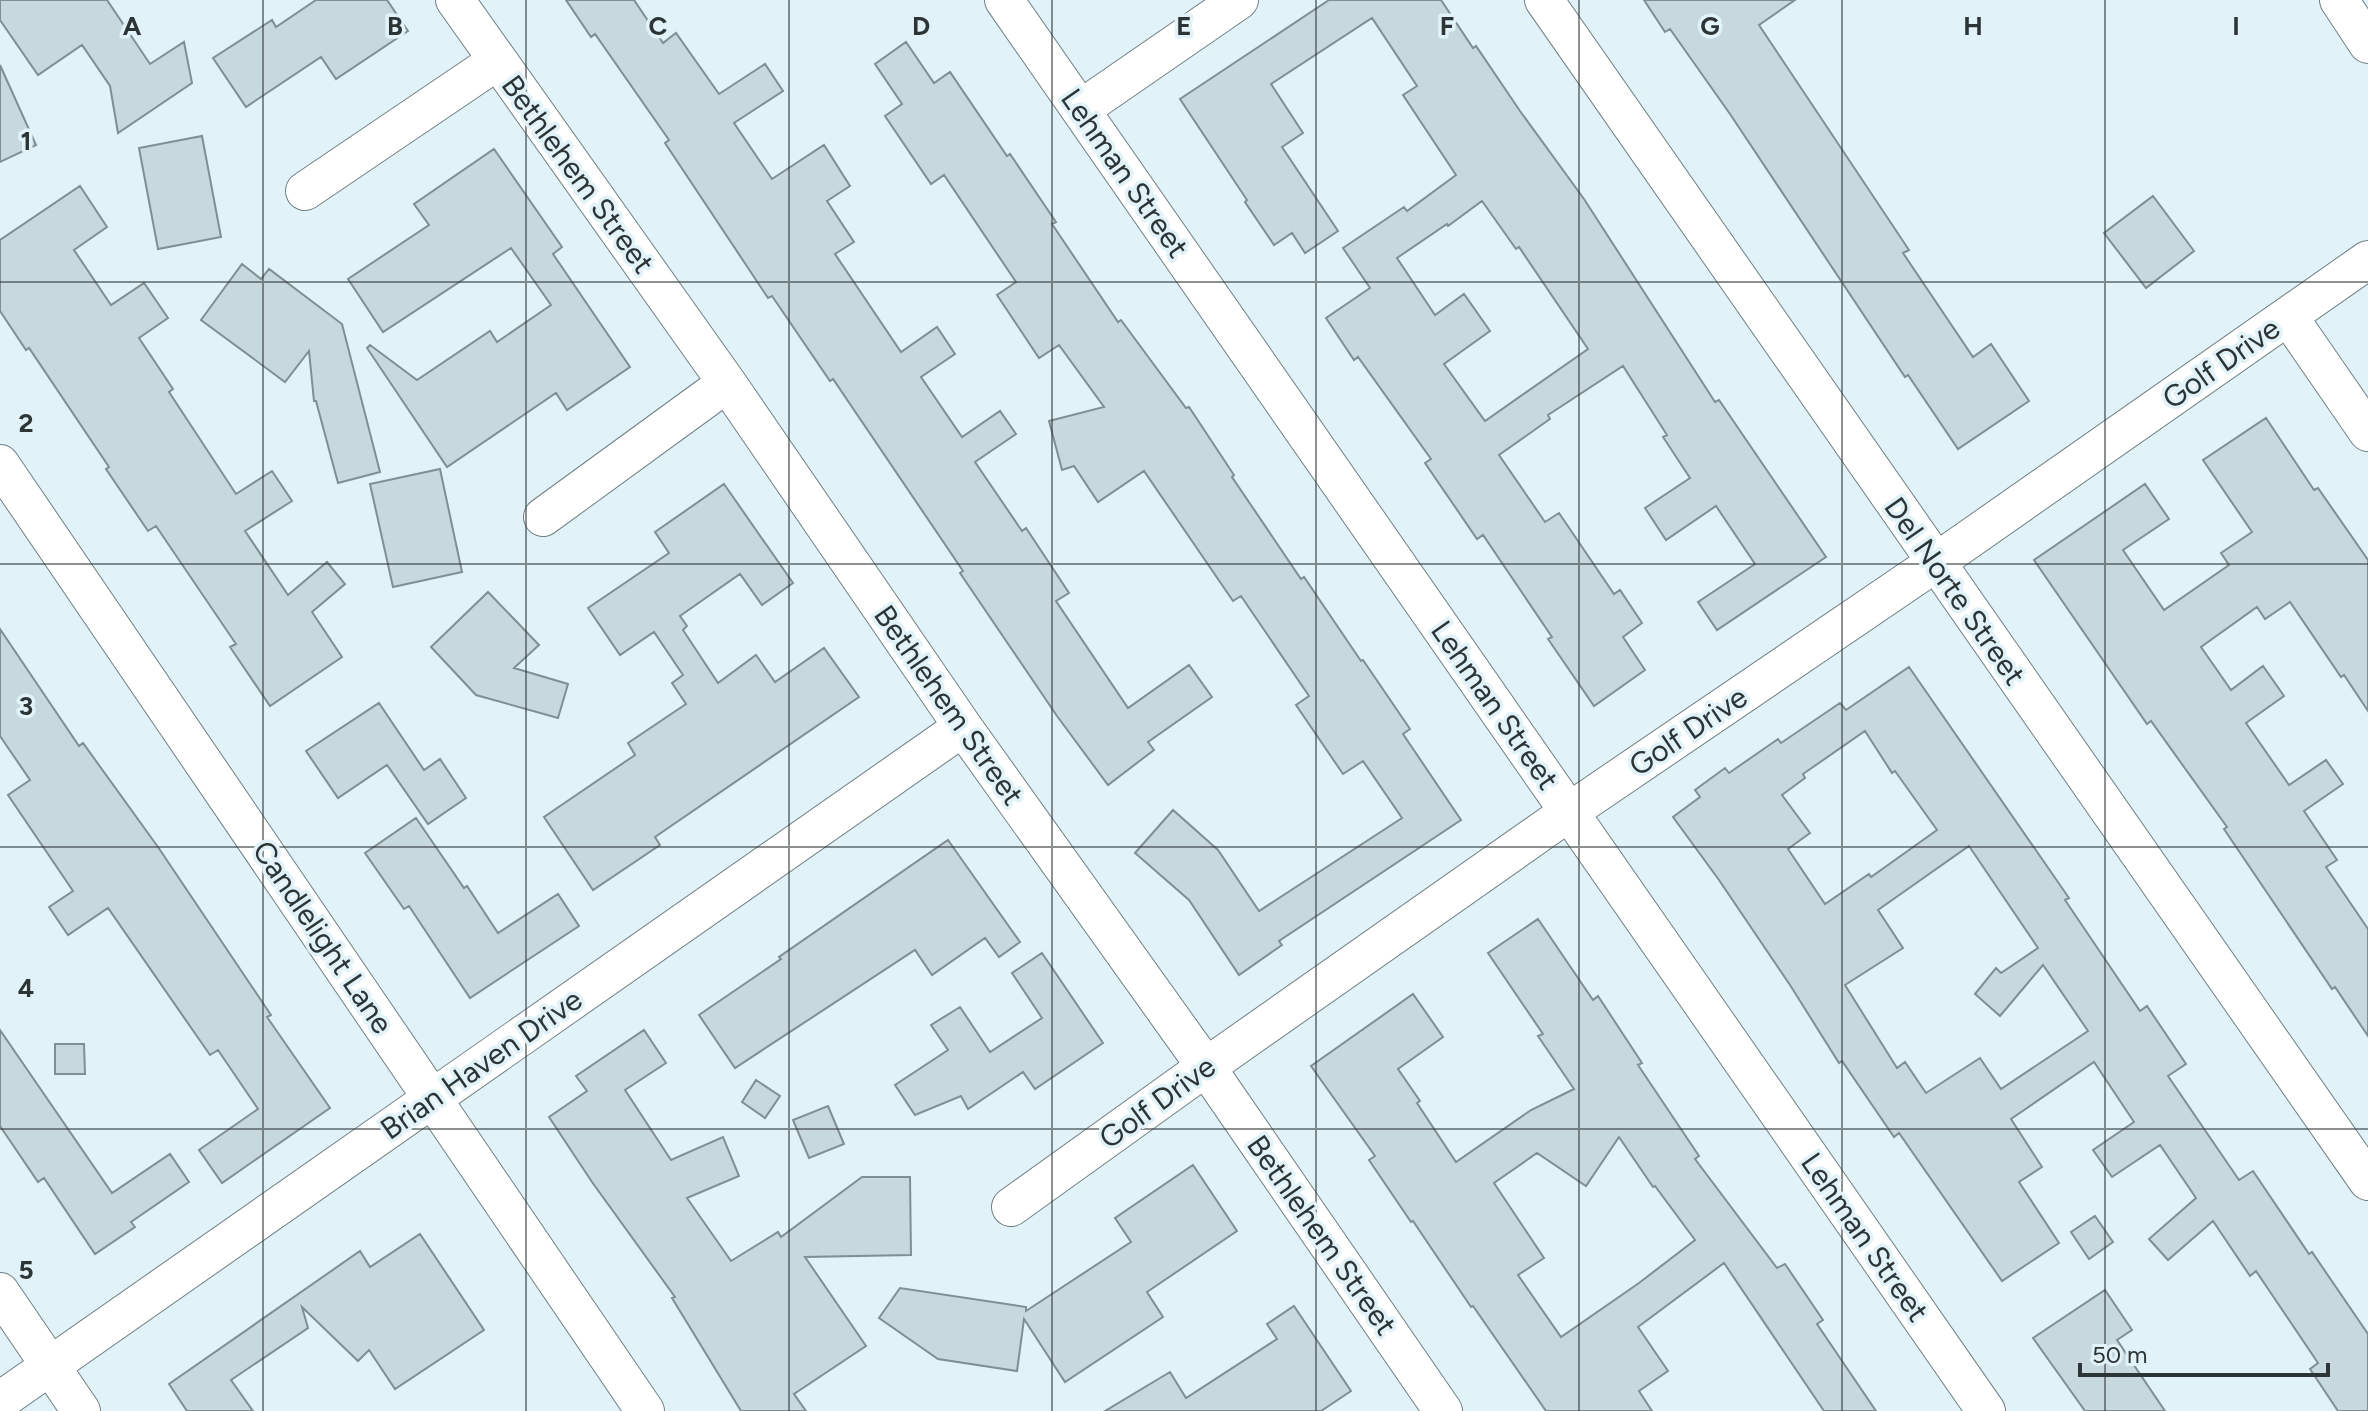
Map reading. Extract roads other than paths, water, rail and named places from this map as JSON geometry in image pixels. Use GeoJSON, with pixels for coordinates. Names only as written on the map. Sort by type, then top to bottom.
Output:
{"type":"FeatureCollection","features":[{"type":"Feature","properties":{"kind":"street","name":"Bethlehem Street"},"geometry":{"type":"LineString","coordinates":[[455,0],[727,383],[963,727],[1206,1067],[1443,1411]]}},
{"type":"Feature","properties":{"kind":"street","name":"Lehman Street"},"geometry":{"type":"LineString","coordinates":[[1004,0],[1986,1411]]}},
{"type":"Feature","properties":{"kind":"street"},"geometry":{"type":"LineString","coordinates":[[1081,109],[1239,0]]}},
{"type":"Feature","properties":{"kind":"street","name":"Del Norte Street"},"geometry":{"type":"LineString","coordinates":[[1544,0],[2368,1181]]}},
{"type":"Feature","properties":{"kind":"street"},"geometry":{"type":"LineString","coordinates":[[2339,0],[2368,44]]}},
{"type":"Feature","properties":{"kind":"street"},"geometry":{"type":"LineString","coordinates":[[305,191],[497,61]]}},
{"type":"Feature","properties":{"kind":"street","name":"Golf Drive"},"geometry":{"type":"LineString","coordinates":[[1011,1207],[1569,812],[1935,563],[2368,260]]}},
{"type":"Feature","properties":{"kind":"street"},"geometry":{"type":"LineString","coordinates":[[2288,316],[2368,432]]}},
{"type":"Feature","properties":{"kind":"street"},"geometry":{"type":"LineString","coordinates":[[543,517],[727,383]]}},
{"type":"Feature","properties":{"kind":"street","name":"Candlelight Lane"},"geometry":{"type":"LineString","coordinates":[[0,464],[645,1411]]}},
{"type":"Feature","properties":{"kind":"street","name":"Brian Haven Drive"},"geometry":{"type":"LineString","coordinates":[[0,1401],[963,727]]}},
{"type":"Feature","properties":{"kind":"street"},"geometry":{"type":"LineString","coordinates":[[0,1292],[81,1411]]}}]}
